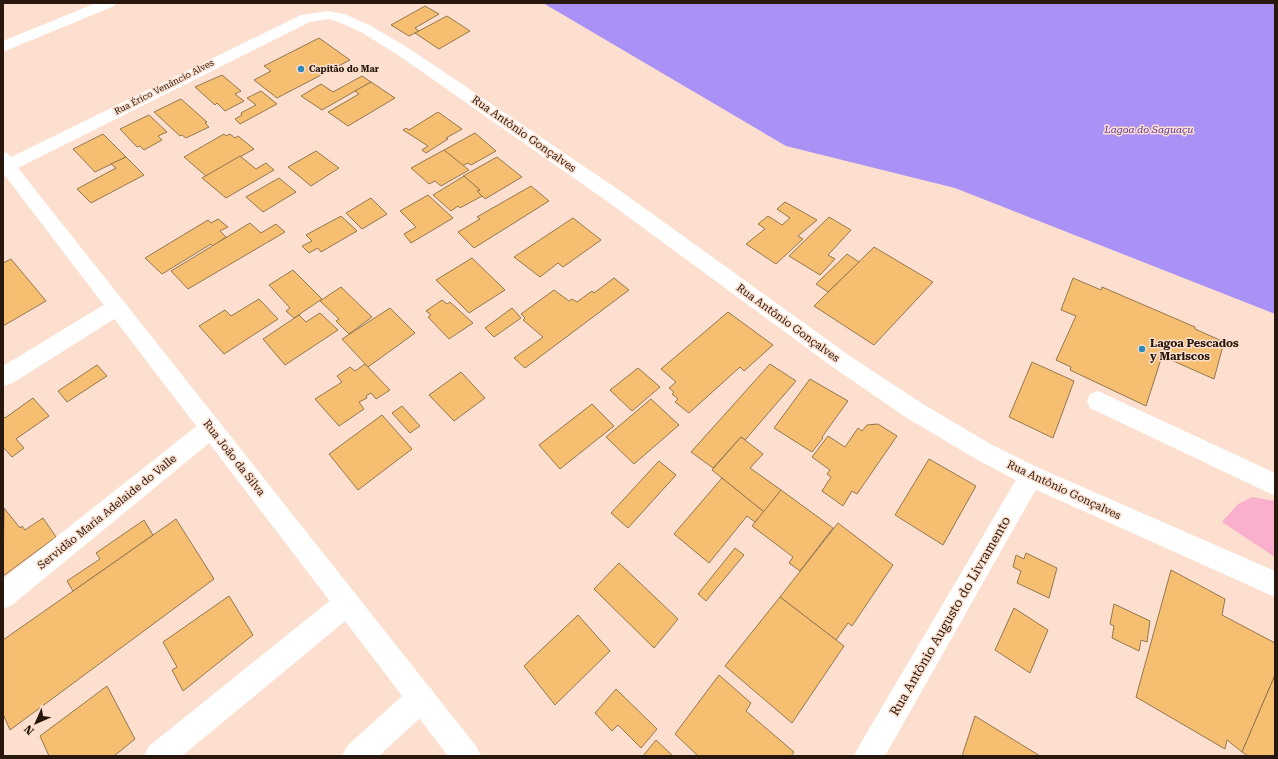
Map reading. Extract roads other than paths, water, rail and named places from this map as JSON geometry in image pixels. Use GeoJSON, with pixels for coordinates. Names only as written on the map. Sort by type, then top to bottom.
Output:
{"type":"FeatureCollection","features":[{"type":"Feature","properties":{"kind":"main road"},"geometry":{"type":"LineString","coordinates":[[3,47],[109,3]]}},
{"type":"Feature","properties":{"kind":"main road","name":"Rua Érico Venâncio Alves"},"geometry":{"type":"LineString","coordinates":[[4,164],[294,22],[306,18],[328,15]]}},
{"type":"Feature","properties":{"kind":"main road","name":"Rua Antônio Gonçalves"},"geometry":{"type":"LineString","coordinates":[[328,15],[353,22],[404,52],[615,197],[842,362],[927,418],[984,452],[1032,476],[1275,584]]}},
{"type":"Feature","properties":{"kind":"main road","name":"Rua João da Silva"},"geometry":{"type":"LineString","coordinates":[[4,164],[466,756]]}},
{"type":"Feature","properties":{"kind":"main road"},"geometry":{"type":"LineString","coordinates":[[3,377],[117,307]]}},
{"type":"Feature","properties":{"kind":"main road"},"geometry":{"type":"LineString","coordinates":[[1098,401],[1275,485]]}},
{"type":"Feature","properties":{"kind":"main road","name":"Servidão Maria Adelaide do Valle"},"geometry":{"type":"LineString","coordinates":[[3,596],[211,428]]}},
{"type":"Feature","properties":{"kind":"main road","name":"Rua Antônio Augusto do Livramento"},"geometry":{"type":"LineString","coordinates":[[869,756],[1032,476]]}},
{"type":"Feature","properties":{"kind":"main road"},"geometry":{"type":"LineString","coordinates":[[158,756],[347,603]]}},
{"type":"Feature","properties":{"kind":"main road"},"geometry":{"type":"LineString","coordinates":[[357,756],[421,698]]}},
{"type":"Feature","properties":{"kind":"water","name":"Lagoa do Saguaçu"},"geometry":{"type":"Polygon","coordinates":[[[543,3],[1275,3],[1275,314],[955,188],[786,146],[543,3]]]}},
{"type":"Feature","properties":{"kind":"place","name":"Capitão do Mar"},"geometry":{"type":"Point","coordinates":[301,69]}},
{"type":"Feature","properties":{"kind":"place","name":"Lagoa Pescados y Mariscos"},"geometry":{"type":"Point","coordinates":[1142,349]}}]}
